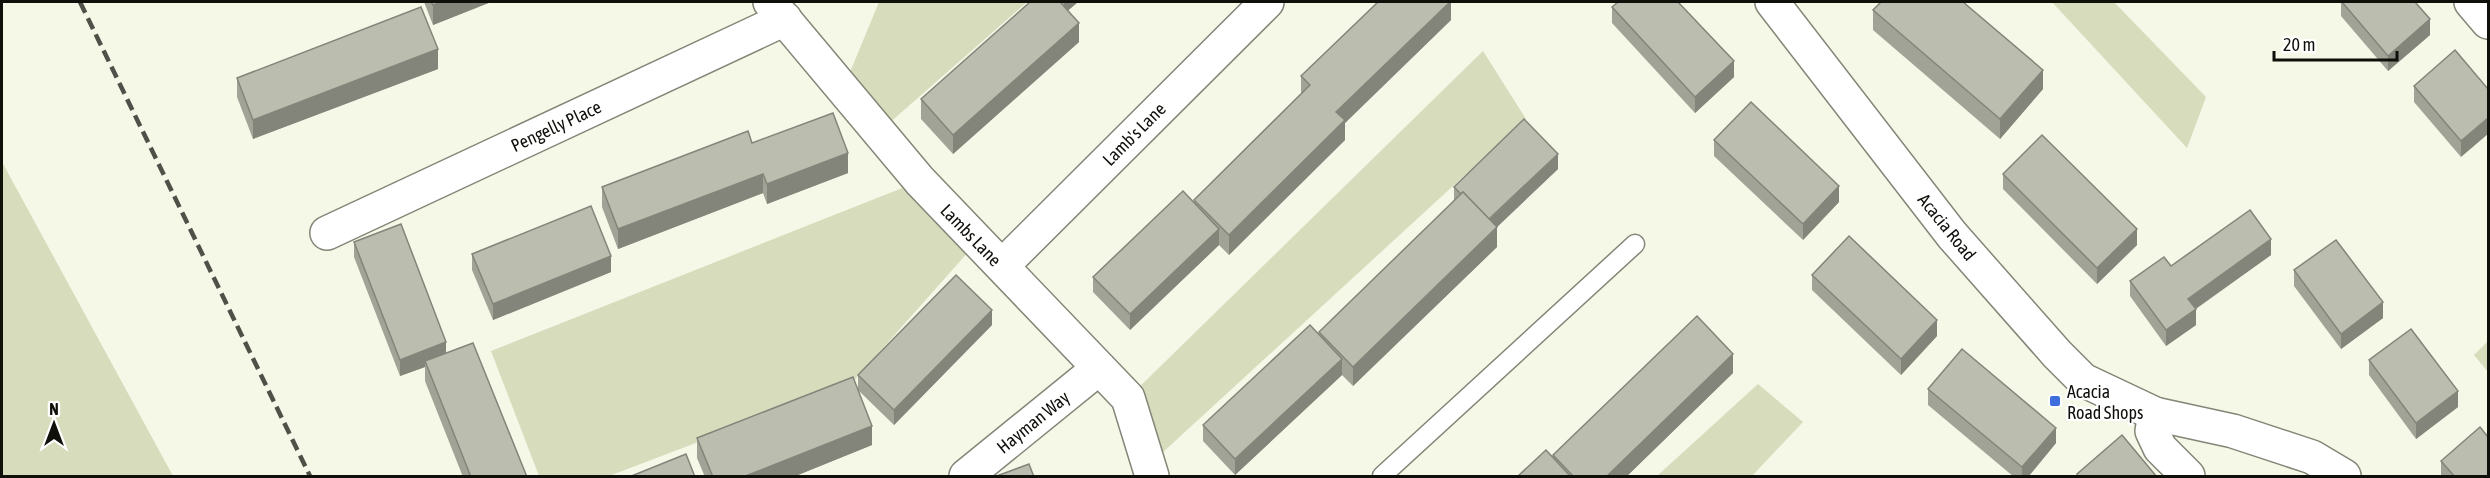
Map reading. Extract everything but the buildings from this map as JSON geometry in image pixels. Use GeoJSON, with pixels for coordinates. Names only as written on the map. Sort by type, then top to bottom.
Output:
{"type":"FeatureCollection","features":[{"type":"Feature","properties":{"kind":"street","name":"Lamb's Lane"},"geometry":{"type":"LineString","coordinates":[[1002,266],[1267,2]]}},
{"type":"Feature","properties":{"kind":"street","name":"Acacia Road"},"geometry":{"type":"LineString","coordinates":[[1772,2],[1952,235],[2057,354],[2083,380],[2155,414],[2233,431],[2312,457],[2344,477]]}},
{"type":"Feature","properties":{"kind":"street"},"geometry":{"type":"LineString","coordinates":[[2471,2],[2488,22]]}},
{"type":"Feature","properties":{"kind":"street","name":"Lambs Lane"},"geometry":{"type":"LineString","coordinates":[[777,10],[920,181],[1128,398],[1152,477]]}},
{"type":"Feature","properties":{"kind":"street","name":"Pengelly Place"},"geometry":{"type":"LineString","coordinates":[[327,233],[777,10]]}},
{"type":"Feature","properties":{"kind":"street","name":"Hayman Way"},"geometry":{"type":"LineString","coordinates":[[966,477],[1100,368]]}},
{"type":"Feature","properties":{"kind":"street"},"geometry":{"type":"LineString","coordinates":[[2155,414],[2152,431],[2160,448],[2188,477]]}},
{"type":"Feature","properties":{"kind":"lane"},"geometry":{"type":"LineString","coordinates":[[1382,477],[1635,244]]}},
{"type":"Feature","properties":{"kind":"green space"},"geometry":{"type":"Polygon","coordinates":[[[879,2],[1027,2],[879,132],[843,89],[879,2]]]}},
{"type":"Feature","properties":{"kind":"green space"},"geometry":{"type":"Polygon","coordinates":[[[2052,2],[2114,2],[2206,97],[2187,148],[2052,2]]]}},
{"type":"Feature","properties":{"kind":"green space"},"geometry":{"type":"Polygon","coordinates":[[[1483,51],[1526,119],[1149,465],[1128,398],[1483,51]]]}},
{"type":"Feature","properties":{"kind":"green space"},"geometry":{"type":"Polygon","coordinates":[[[2,162],[173,476],[2,476],[2,162]]]}},
{"type":"Feature","properties":{"kind":"green space"},"geometry":{"type":"Polygon","coordinates":[[[920,181],[978,241],[851,384],[609,476],[539,476],[491,351],[920,181]]]}},
{"type":"Feature","properties":{"kind":"green space"},"geometry":{"type":"Polygon","coordinates":[[[2488,341],[2488,372],[2474,355],[2488,341]]]}},
{"type":"Feature","properties":{"kind":"green space"},"geometry":{"type":"Polygon","coordinates":[[[1758,384],[1803,422],[1752,476],[1657,476],[1758,384]]]}},
{"type":"Feature","properties":{"kind":"railway"},"geometry":{"type":"LineString","coordinates":[[80,2],[310,476]]}},
{"type":"Feature","properties":{"kind":"place","name":"Acacia Road Shops"},"geometry":{"type":"Point","coordinates":[2055,401]}}]}
